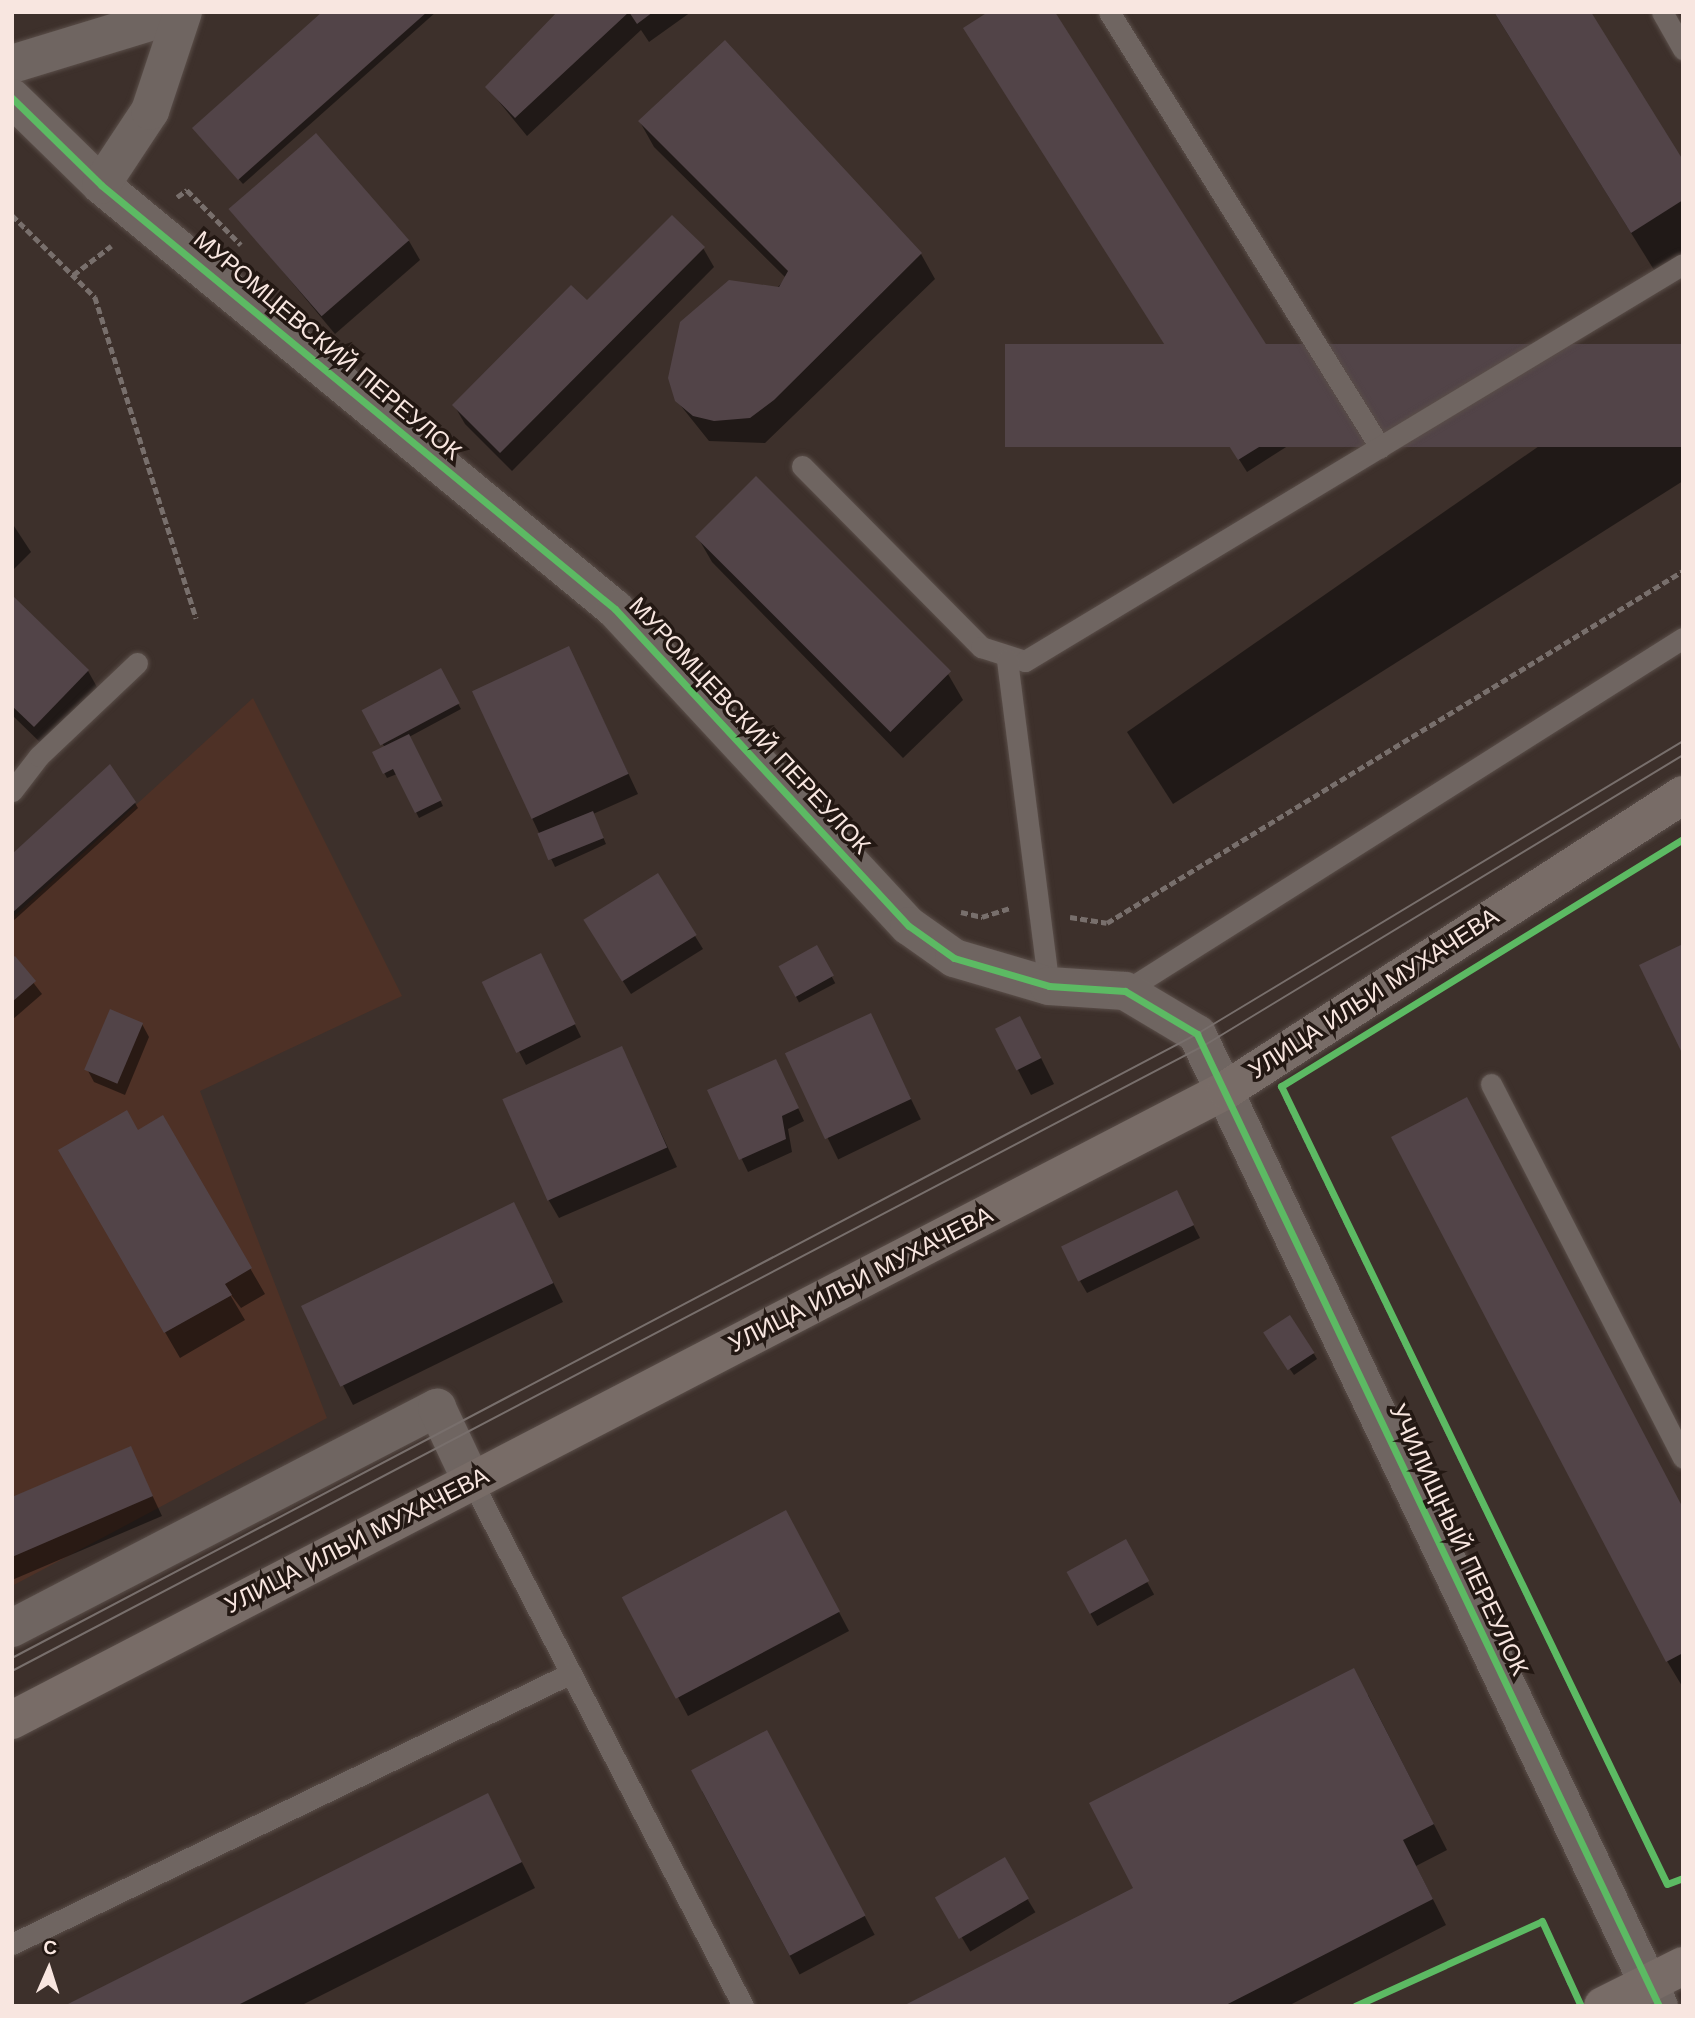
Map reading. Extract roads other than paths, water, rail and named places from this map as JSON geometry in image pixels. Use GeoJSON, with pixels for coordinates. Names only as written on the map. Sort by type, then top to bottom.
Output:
{"type":"FeatureCollection","features":[{"type":"Feature","properties":{"kind":"main road","name":"УЛИЦА ИЛЬИ МУХАЧЕВА"},"geometry":{"type":"LineString","coordinates":[[12,1720],[1226,1090],[1680,803]]}},
{"type":"Feature","properties":{"kind":"main road"},"geometry":{"type":"LineString","coordinates":[[1589,2000],[1654,1995],[1683,1966]]}},
{"type":"Feature","properties":{"kind":"street"},"geometry":{"type":"LineString","coordinates":[[12,64],[182,12]]}},
{"type":"Feature","properties":{"kind":"street"},"geometry":{"type":"LineString","coordinates":[[101,185],[150,111],[182,12]]}},
{"type":"Feature","properties":{"kind":"street","name":"МУРОМЦЕВСКИЙ ПЕРЕУЛОК"},"geometry":{"type":"LineString","coordinates":[[12,98],[101,185],[615,609],[909,926],[954,958],[1049,986],[1125,991],[1198,1034],[1226,1090]]}},
{"type":"Feature","properties":{"kind":"street","name":"УЧИЛИЩНЫЙ ПЕРЕУЛОК"},"geometry":{"type":"LineString","coordinates":[[1226,1090],[1654,1995]]}},
{"type":"Feature","properties":{"kind":"street"},"geometry":{"type":"LineString","coordinates":[[12,1628],[437,1408],[472,1482]]}},
{"type":"Feature","properties":{"kind":"lane"},"geometry":{"type":"LineString","coordinates":[[1109,12],[1380,447]]}},
{"type":"Feature","properties":{"kind":"lane"},"geometry":{"type":"LineString","coordinates":[[1662,12],[1683,48]]}},
{"type":"Feature","properties":{"kind":"lane"},"geometry":{"type":"LineString","coordinates":[[803,466],[981,647],[1007,660],[1025,661],[1683,264]]}},
{"type":"Feature","properties":{"kind":"lane"},"geometry":{"type":"LineString","coordinates":[[1125,991],[1683,638]]}},
{"type":"Feature","properties":{"kind":"lane"},"geometry":{"type":"LineString","coordinates":[[1007,660],[1049,986]]}},
{"type":"Feature","properties":{"kind":"lane"},"geometry":{"type":"LineString","coordinates":[[12,791],[39,756],[137,663]]}},
{"type":"Feature","properties":{"kind":"lane"},"geometry":{"type":"LineString","coordinates":[[1491,1084],[1683,1457]]}},
{"type":"Feature","properties":{"kind":"lane"},"geometry":{"type":"LineString","coordinates":[[472,1482],[743,2006]]}},
{"type":"Feature","properties":{"kind":"lane"},"geometry":{"type":"LineString","coordinates":[[12,1944],[571,1673]]}},
{"type":"Feature","properties":{"kind":"tram line"},"geometry":{"type":"LineString","coordinates":[[12,1658],[1197,1034],[1683,741]]}},
{"type":"Feature","properties":{"kind":"tram line"},"geometry":{"type":"LineString","coordinates":[[12,1671],[1205,1045],[1683,755]]}}]}
